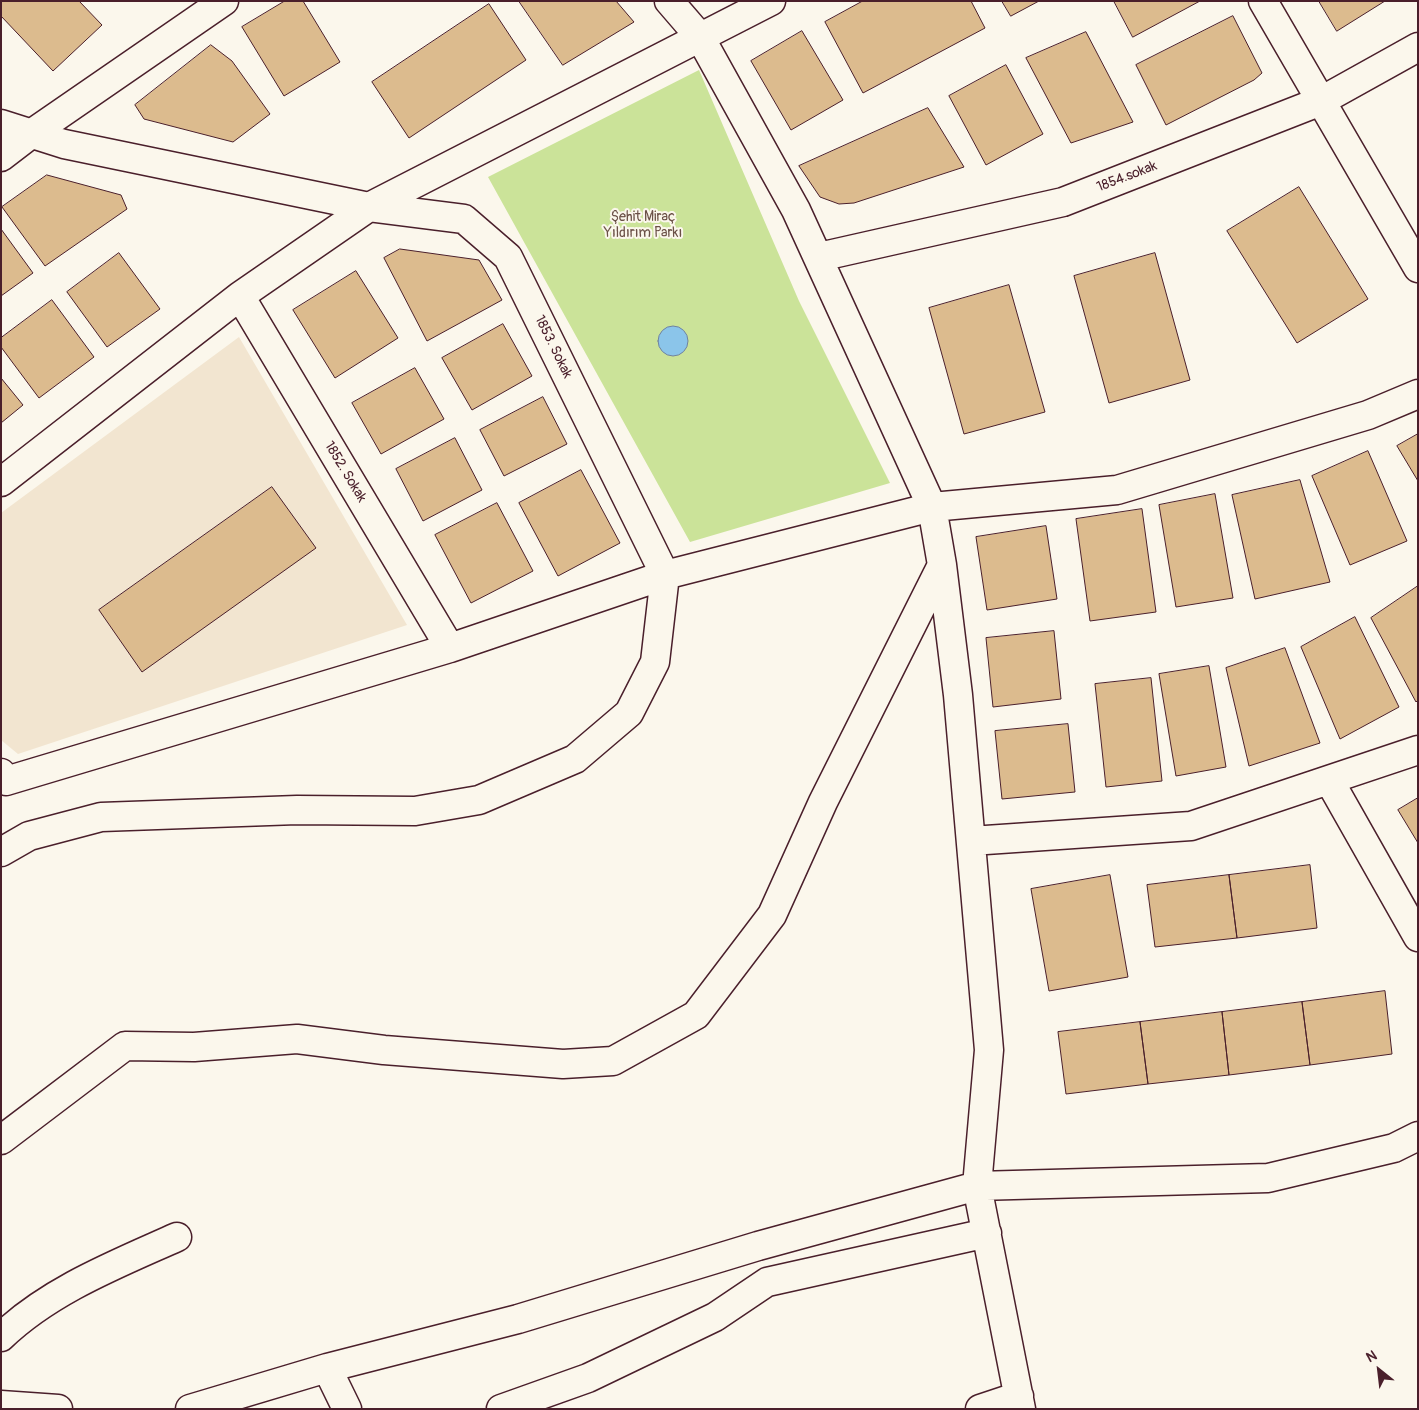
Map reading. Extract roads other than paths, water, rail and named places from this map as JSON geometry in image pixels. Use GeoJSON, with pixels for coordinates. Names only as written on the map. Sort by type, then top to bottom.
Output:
{"type":"FeatureCollection","features":[{"type":"Feature","properties":{"kind":"street"},"geometry":{"type":"LineString","coordinates":[[1,158],[31,134],[224,1]]}},
{"type":"Feature","properties":{"kind":"street"},"geometry":{"type":"LineString","coordinates":[[669,1],[700,37],[819,257],[932,506],[942,565],[958,695],[989,1050],[977,1186],[1020,1402],[980,1409]]}},
{"type":"Feature","properties":{"kind":"street"},"geometry":{"type":"LineString","coordinates":[[1,482],[240,296],[369,207],[771,1]]}},
{"type":"Feature","properties":{"kind":"street"},"geometry":{"type":"LineString","coordinates":[[1263,1],[1418,268]]}},
{"type":"Feature","properties":{"kind":"street","name":"1854.sokak"},"geometry":{"type":"LineString","coordinates":[[819,257],[1063,202],[1321,101],[1418,47]]}},
{"type":"Feature","properties":{"kind":"street","name":"1853. Sokak"},"geometry":{"type":"LineString","coordinates":[[1,124],[64,144],[369,207],[464,219],[508,257],[665,575]]}},
{"type":"Feature","properties":{"kind":"street","name":"1852. Sokak"},"geometry":{"type":"LineString","coordinates":[[240,296],[450,648]]}},
{"type":"Feature","properties":{"kind":"street"},"geometry":{"type":"LineString","coordinates":[[1,773],[6,781],[450,648],[665,575],[932,506],[1117,490],[1368,416],[1418,394]]}},
{"type":"Feature","properties":{"kind":"street"},"geometry":{"type":"LineString","coordinates":[[1,1140],[125,1046],[194,1047],[297,1038],[384,1050],[563,1064],[612,1061],[696,1015],[772,916],[823,802],[942,565]]}},
{"type":"Feature","properties":{"kind":"street"},"geometry":{"type":"LineString","coordinates":[[1,852],[29,836],[100,817],[297,810],[415,811],[479,800],[575,759],[629,713],[656,662],[665,575]]}},
{"type":"Feature","properties":{"kind":"street"},"geometry":{"type":"LineString","coordinates":[[971,841],[1192,826],[1418,750]]}},
{"type":"Feature","properties":{"kind":"street"},"geometry":{"type":"LineString","coordinates":[[1328,780],[1418,937]]}},
{"type":"Feature","properties":{"kind":"street"},"geometry":{"type":"LineString","coordinates":[[190,1409],[327,1368],[518,1319],[758,1246],[977,1186],[1268,1178],[1394,1148],[1418,1136]]}},
{"type":"Feature","properties":{"kind":"street"},"geometry":{"type":"LineString","coordinates":[[501,1409],[588,1378],[715,1317],[767,1282],[987,1234]]}},
{"type":"Feature","properties":{"kind":"street"},"geometry":{"type":"LineString","coordinates":[[1,1337],[56,1296],[104,1269],[177,1237]]}},
{"type":"Feature","properties":{"kind":"street"},"geometry":{"type":"LineString","coordinates":[[327,1368],[347,1409]]}},
{"type":"Feature","properties":{"kind":"street"},"geometry":{"type":"LineString","coordinates":[[1,1405],[58,1409]]}},
{"type":"Feature","properties":{"kind":"water"},"geometry":{"type":"Polygon","coordinates":[[[673,326],[684,330],[688,341],[684,352],[673,356],[662,352],[658,341],[662,330],[673,326]]]}},
{"type":"Feature","properties":{"kind":"park label","name":"Şehit Miraç Yıldırım Parkı"},"geometry":{"type":"Point","coordinates":[643,226]}}]}
